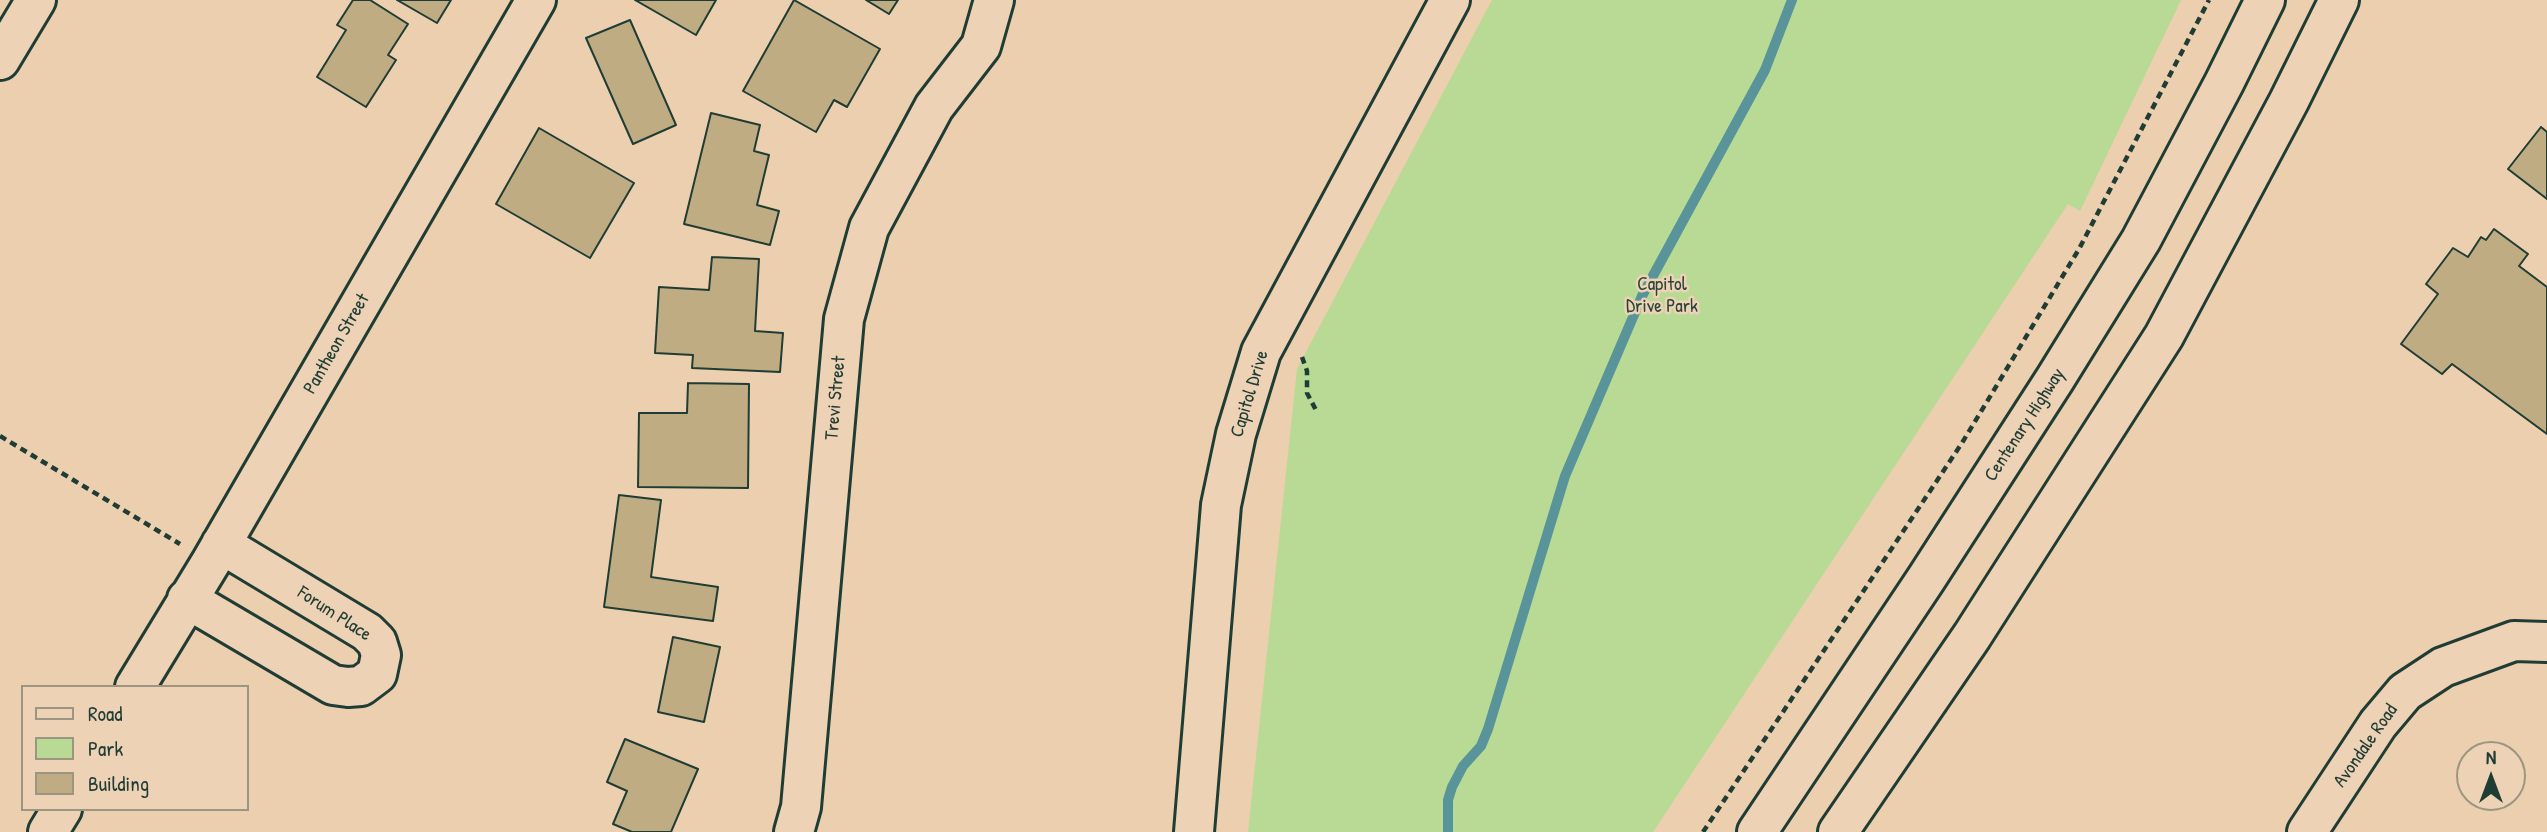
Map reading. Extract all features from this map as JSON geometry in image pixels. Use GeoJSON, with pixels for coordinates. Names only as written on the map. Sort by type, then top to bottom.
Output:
{"type":"FeatureCollection","features":[{"type":"Feature","properties":{"kind":"main road"},"geometry":{"type":"LineString","coordinates":[[0,60],[36,0]]}},
{"type":"Feature","properties":{"kind":"main road","name":"Pantheon Street"},"geometry":{"type":"LineString","coordinates":[[136,685],[216,553],[536,0]]}},
{"type":"Feature","properties":{"kind":"main road","name":"Trevi Street"},"geometry":{"type":"LineString","coordinates":[[794,832],[801,807],[844,318],[869,228],[934,107],[981,46],[994,0]]}},
{"type":"Feature","properties":{"kind":"main road","name":"Capitol Drive"},"geometry":{"type":"LineString","coordinates":[[1194,832],[1221,505],[1236,434],[1261,352],[1450,0]]}},
{"type":"Feature","properties":{"kind":"main road","name":"Centenary Highway"},"geometry":{"type":"LineString","coordinates":[[1757,832],[1933,568],[2141,240],[2265,0]]}},
{"type":"Feature","properties":{"kind":"main road"},"geometry":{"type":"LineString","coordinates":[[1838,832],[1972,636],[2164,336],[2289,101],[2339,0]]}},
{"type":"Feature","properties":{"kind":"main road","name":"Forum Place"},"geometry":{"type":"LineString","coordinates":[[187,599],[332,684],[361,686],[377,674],[381,655],[377,642],[368,632],[216,553]]}},
{"type":"Feature","properties":{"kind":"main road","name":"Avondale Road"},"geometry":{"type":"LineString","coordinates":[[2307,832],[2378,724],[2405,692],[2443,667],[2531,641]]}},
{"type":"Feature","properties":{"kind":"main road"},"geometry":{"type":"LineString","coordinates":[[48,832],[61,811]]}},
{"type":"Feature","properties":{"kind":"path"},"geometry":{"type":"LineString","coordinates":[[1703,832],[1962,443],[2079,249],[2209,0]]}},
{"type":"Feature","properties":{"kind":"path"},"geometry":{"type":"LineString","coordinates":[[1300,350],[1307,371],[1307,393],[1317,412]]}},
{"type":"Feature","properties":{"kind":"path"},"geometry":{"type":"LineString","coordinates":[[0,436],[216,553]]}},
{"type":"Feature","properties":{"kind":"green space","name":"Capitol Drive Park"},"geometry":{"type":"Polygon","coordinates":[[[1492,0],[2181,0],[2080,211],[2068,204],[1653,832],[1248,832],[1297,369],[1492,0]]]}},
{"type":"Feature","properties":{"kind":"building"},"geometry":{"type":"Polygon","coordinates":[[[353,0],[370,0],[408,24],[388,55],[396,60],[366,107],[317,77],[346,30],[337,25],[353,0]]]}},
{"type":"Feature","properties":{"kind":"building"},"geometry":{"type":"Polygon","coordinates":[[[397,0],[451,0],[437,23],[397,0]]]}},
{"type":"Feature","properties":{"kind":"building"},"geometry":{"type":"Polygon","coordinates":[[[635,0],[716,0],[696,35],[635,0]]]}},
{"type":"Feature","properties":{"kind":"building"},"geometry":{"type":"Polygon","coordinates":[[[794,0],[880,49],[847,107],[834,100],[816,132],[743,91],[794,0]]]}},
{"type":"Feature","properties":{"kind":"building"},"geometry":{"type":"Polygon","coordinates":[[[866,0],[898,0],[889,14],[866,0]]]}},
{"type":"Feature","properties":{"kind":"building"},"geometry":{"type":"Polygon","coordinates":[[[630,20],[676,125],[633,144],[586,38],[630,20]]]}},
{"type":"Feature","properties":{"kind":"building"},"geometry":{"type":"Polygon","coordinates":[[[711,113],[760,125],[754,151],[769,155],[757,205],[779,211],[770,245],[684,224],[711,113]]]}},
{"type":"Feature","properties":{"kind":"building"},"geometry":{"type":"Polygon","coordinates":[[[2541,127],[2547,132],[2547,199],[2508,169],[2541,127]]]}},
{"type":"Feature","properties":{"kind":"building"},"geometry":{"type":"Polygon","coordinates":[[[539,128],[634,183],[590,258],[496,204],[539,128]]]}},
{"type":"Feature","properties":{"kind":"building"},"geometry":{"type":"Polygon","coordinates":[[[2494,229],[2528,254],[2519,266],[2547,287],[2547,434],[2452,364],[2442,374],[2401,344],[2438,294],[2426,284],[2453,248],[2468,257],[2481,237],[2486,240],[2494,229]]]}},
{"type":"Feature","properties":{"kind":"building"},"geometry":{"type":"Polygon","coordinates":[[[712,257],[759,259],[755,331],[783,333],[780,372],[692,368],[693,355],[655,353],[659,287],[709,290],[712,257]]]}},
{"type":"Feature","properties":{"kind":"building"},"geometry":{"type":"Polygon","coordinates":[[[688,383],[749,384],[748,488],[638,487],[639,413],[687,413],[688,383]]]}},
{"type":"Feature","properties":{"kind":"building"},"geometry":{"type":"Polygon","coordinates":[[[619,495],[661,500],[651,577],[718,587],[713,621],[604,607],[619,495]]]}},
{"type":"Feature","properties":{"kind":"building"},"geometry":{"type":"Polygon","coordinates":[[[673,637],[720,647],[704,722],[658,712],[673,637]]]}},
{"type":"Feature","properties":{"kind":"building"},"geometry":{"type":"Polygon","coordinates":[[[625,739],[698,769],[671,832],[632,832],[613,824],[627,791],[607,782],[625,739]]]}},
{"type":"Feature","properties":{"kind":"waterway"},"geometry":{"type":"LineString","coordinates":[[1448,832],[1448,800],[1452,787],[1463,766],[1481,746],[1488,729],[1565,476],[1642,296],[1765,70],[1792,0]]}}]}
